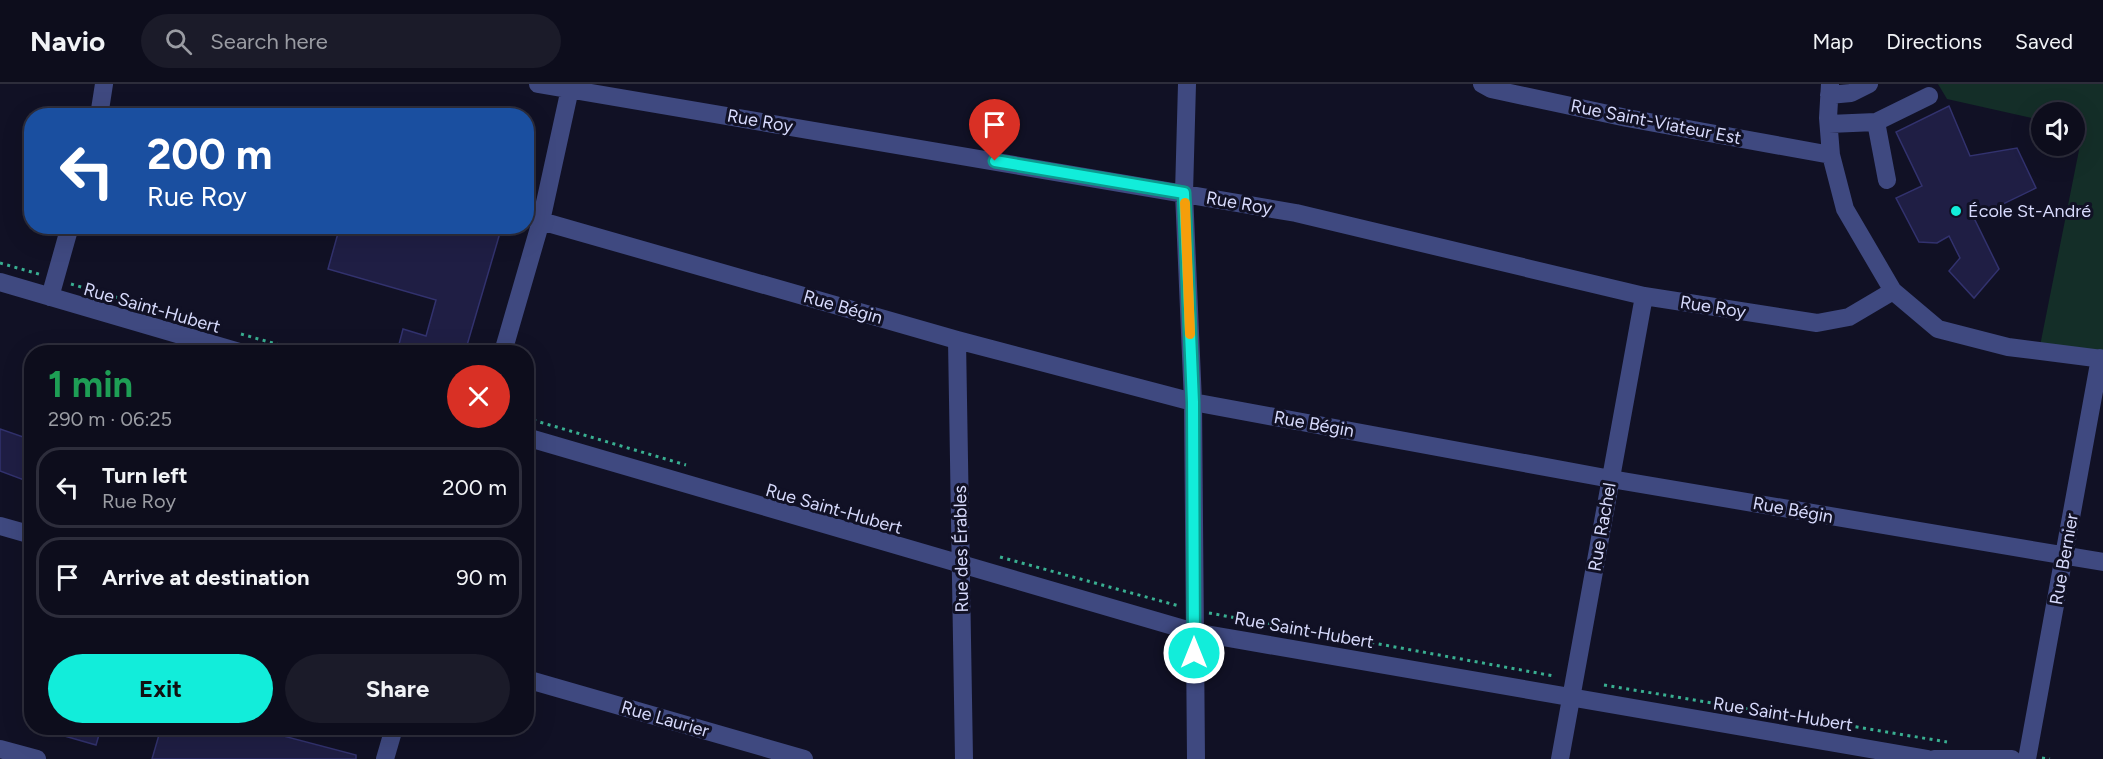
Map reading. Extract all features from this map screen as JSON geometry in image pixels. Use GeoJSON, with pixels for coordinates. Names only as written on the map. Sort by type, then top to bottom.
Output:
{"type":"FeatureCollection","features":[{"type":"Feature","properties":{"kind":"street"},"geometry":{"type":"LineString","coordinates":[[100,108],[104,84]]}},
{"type":"Feature","properties":{"kind":"street","name":"Rue Roy"},"geometry":{"type":"LineString","coordinates":[[538,84],[571,87],[1296,213],[1644,296],[1817,323],[1849,317],[1893,291]]}},
{"type":"Feature","properties":{"kind":"street"},"geometry":{"type":"LineString","coordinates":[[1188,84],[1184,193],[1193,402],[1196,759]]}},
{"type":"Feature","properties":{"kind":"street","name":"Rue Saint-Viateur Est"},"geometry":{"type":"LineString","coordinates":[[1482,84],[1491,88],[1627,118],[1831,154]]}},
{"type":"Feature","properties":{"kind":"street"},"geometry":{"type":"LineString","coordinates":[[1869,84],[1851,93],[1829,90],[1828,124],[1831,154],[1845,209],[1893,291],[1938,329],[2008,347],[2102,358]]}},
{"type":"Feature","properties":{"kind":"street"},"geometry":{"type":"LineString","coordinates":[[505,345],[541,221],[571,87]]}},
{"type":"Feature","properties":{"kind":"street"},"geometry":{"type":"LineString","coordinates":[[1828,124],[1876,122],[1929,96]]}},
{"type":"Feature","properties":{"kind":"street"},"geometry":{"type":"LineString","coordinates":[[1876,122],[1887,180]]}},
{"type":"Feature","properties":{"kind":"street","name":"Rue Bégin"},"geometry":{"type":"LineString","coordinates":[[541,221],[957,340],[1193,402],[1611,479],[2103,562]]}},
{"type":"Feature","properties":{"kind":"street"},"geometry":{"type":"LineString","coordinates":[[50,297],[68,234]]}},
{"type":"Feature","properties":{"kind":"street","name":"Rue Saint-Hubert"},"geometry":{"type":"LineString","coordinates":[[0,282],[215,345]]}},
{"type":"Feature","properties":{"kind":"street","name":"Rue Rachel"},"geometry":{"type":"LineString","coordinates":[[1560,759],[1644,296]]}},
{"type":"Feature","properties":{"kind":"street","name":"Rue des Érables"},"geometry":{"type":"LineString","coordinates":[[957,340],[964,759]]}},
{"type":"Feature","properties":{"kind":"street","name":"Rue Bernier"},"geometry":{"type":"LineString","coordinates":[[2027,759],[2102,358]]}},
{"type":"Feature","properties":{"kind":"street","name":"Rue Saint-Hubert"},"geometry":{"type":"LineString","coordinates":[[534,439],[1194,632],[1573,689],[1928,759]]}},
{"type":"Feature","properties":{"kind":"street"},"geometry":{"type":"LineString","coordinates":[[0,526],[24,533]]}},
{"type":"Feature","properties":{"kind":"street","name":"Rue Laurier"},"geometry":{"type":"LineString","coordinates":[[534,681],[804,759]]}},
{"type":"Feature","properties":{"kind":"street"},"geometry":{"type":"LineString","coordinates":[[385,759],[392,735]]}},
{"type":"Feature","properties":{"kind":"street"},"geometry":{"type":"LineString","coordinates":[[0,748],[37,759]]}},
{"type":"Feature","properties":{"kind":"street"},"geometry":{"type":"LineString","coordinates":[[1934,759],[2012,759]]}},
{"type":"Feature","properties":{"kind":"path","name":"Rue Saint-Hubert"},"geometry":{"type":"LineString","coordinates":[[0,263],[214,326]]}},
{"type":"Feature","properties":{"kind":"path","name":"Rue Saint-Hubert"},"geometry":{"type":"LineString","coordinates":[[236,332],[280,345]]}},
{"type":"Feature","properties":{"kind":"path"},"geometry":{"type":"LineString","coordinates":[[534,420],[686,465]]}},
{"type":"Feature","properties":{"kind":"path","name":"Rue Saint-Hubert"},"geometry":{"type":"LineString","coordinates":[[994,555],[1194,610],[1573,689],[1958,744]]}},
{"type":"Feature","properties":{"kind":"green space"},"geometry":{"type":"Polygon","coordinates":[[[1938,84],[2103,84],[2103,362],[2039,351],[2078,156],[2085,156],[2085,102],[2031,102],[2031,118],[1947,99],[1938,84]]]}},
{"type":"Feature","properties":{"kind":"building"},"geometry":{"type":"Polygon","coordinates":[[[1949,106],[1970,156],[2017,148],[2036,188],[1974,218],[1999,269],[1974,298],[1949,271],[1960,258],[1949,236],[1937,243],[1919,242],[1896,198],[1922,186],[1896,132],[1949,106]]]}},
{"type":"Feature","properties":{"kind":"building"},"geometry":{"type":"Polygon","coordinates":[[[338,234],[500,234],[467,345],[399,345],[403,329],[426,336],[436,300],[328,269],[338,234]]]}},
{"type":"Feature","properties":{"kind":"building"},"geometry":{"type":"Polygon","coordinates":[[[0,429],[24,437],[24,480],[0,471],[0,429]]]}},
{"type":"Feature","properties":{"kind":"building"},"geometry":{"type":"Polygon","coordinates":[[[61,735],[99,735],[96,745],[61,735]]]}},
{"type":"Feature","properties":{"kind":"building"},"geometry":{"type":"Polygon","coordinates":[[[159,735],[280,735],[356,755],[356,759],[152,759],[159,735]]]}},
{"type":"Feature","properties":{"kind":"slow traffic"},"geometry":{"type":"LineString","coordinates":[[1185,203],[1190,334]]}},
{"type":"Feature","properties":{"kind":"place","name":"École St-André"},"geometry":{"type":"Point","coordinates":[1956,211]}},
{"type":"Feature","properties":{"kind":"route"},"geometry":{"type":"LineString","coordinates":[[995,161],[1184,193],[1193,402],[1194,653]]}}]}
